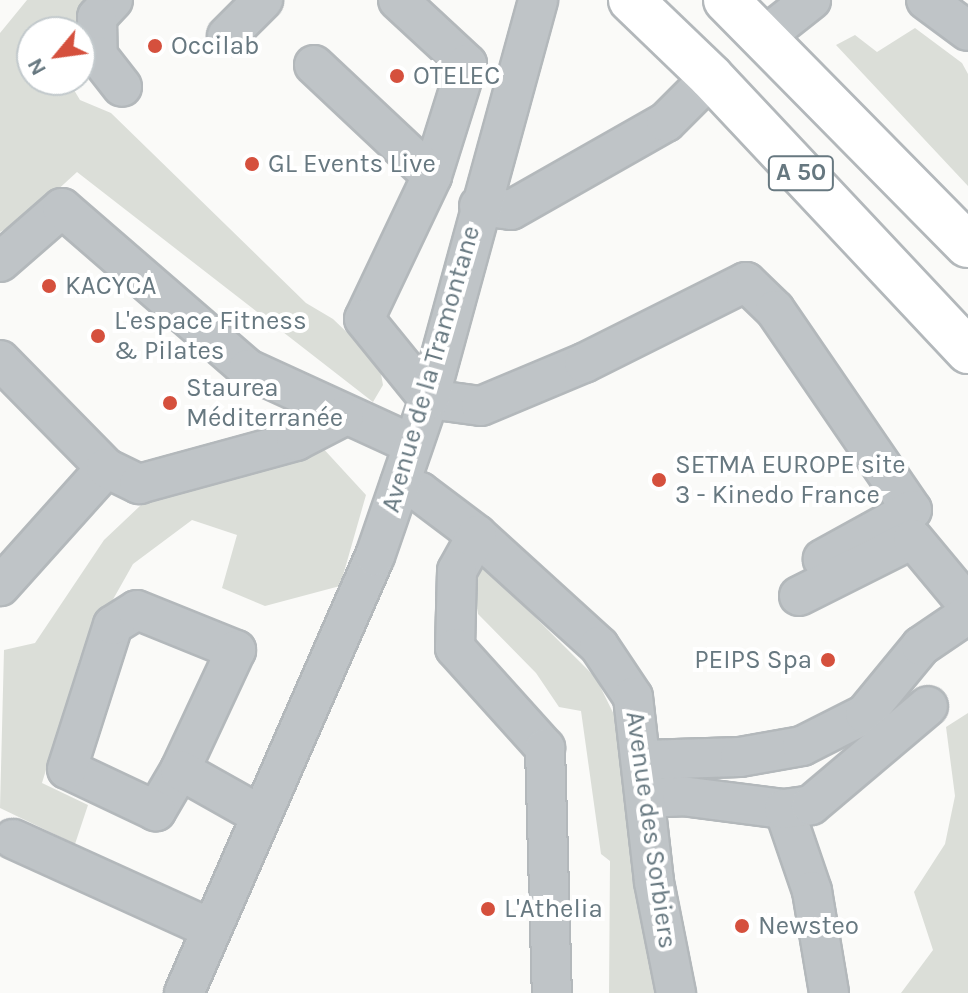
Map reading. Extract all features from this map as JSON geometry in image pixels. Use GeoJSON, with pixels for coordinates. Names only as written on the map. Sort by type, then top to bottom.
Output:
{"type":"FeatureCollection","features":[{"type":"Feature","properties":{"kind":"highway","name":"A 50"},"geometry":{"type":"LineString","coordinates":[[631,0],[711,77],[968,351]]}},
{"type":"Feature","properties":{"kind":"highway","name":"A 50"},"geometry":{"type":"LineString","coordinates":[[726,0],[968,245]]}},
{"type":"Feature","properties":{"kind":"street"},"geometry":{"type":"LineString","coordinates":[[113,0],[97,17],[98,56],[122,87]]}},
{"type":"Feature","properties":{"kind":"street"},"geometry":{"type":"LineString","coordinates":[[227,36],[263,0]]}},
{"type":"Feature","properties":{"kind":"street"},"geometry":{"type":"LineString","coordinates":[[398,0],[467,64],[432,176],[364,319],[429,399],[481,406],[584,363],[746,282],[775,310],[912,510],[823,559]]}},
{"type":"Feature","properties":{"kind":"street","name":"Avenue de la Tramontane"},"geometry":{"type":"LineString","coordinates":[[184,993],[209,928],[375,556],[429,399],[479,206],[538,0]]}},
{"type":"Feature","properties":{"kind":"street"},"geometry":{"type":"LineString","coordinates":[[764,37],[811,0]]}},
{"type":"Feature","properties":{"kind":"street"},"geometry":{"type":"LineString","coordinates":[[926,0],[968,31]]}},
{"type":"Feature","properties":{"kind":"street"},"geometry":{"type":"LineString","coordinates":[[314,65],[432,176]]}},
{"type":"Feature","properties":{"kind":"street"},"geometry":{"type":"LineString","coordinates":[[479,206],[511,210],[666,122],[711,77]]}},
{"type":"Feature","properties":{"kind":"street"},"geometry":{"type":"LineString","coordinates":[[0,262],[62,208],[248,369],[344,416],[412,444]]}},
{"type":"Feature","properties":{"kind":"street"},"geometry":{"type":"LineString","coordinates":[[0,360],[106,468],[139,484],[296,441],[344,416]]}},
{"type":"Feature","properties":{"kind":"street"},"geometry":{"type":"LineString","coordinates":[[0,586],[106,468]]}},
{"type":"Feature","properties":{"kind":"street","name":"Avenue des Sorbiers"},"geometry":{"type":"LineString","coordinates":[[400,484],[420,492],[477,535],[618,670],[639,721],[654,882],[676,993]]}},
{"type":"Feature","properties":{"kind":"street"},"geometry":{"type":"LineString","coordinates":[[477,535],[457,571],[455,648],[545,748],[552,993]]}},
{"type":"Feature","properties":{"kind":"street"},"geometry":{"type":"LineString","coordinates":[[799,596],[913,539],[968,605]]}},
{"type":"Feature","properties":{"kind":"street"},"geometry":{"type":"LineString","coordinates":[[137,610],[236,650],[180,770],[156,811],[67,769],[113,625],[137,610]]}},
{"type":"Feature","properties":{"kind":"street"},"geometry":{"type":"LineString","coordinates":[[642,760],[740,757],[802,746],[865,714],[921,646],[968,614]]}},
{"type":"Feature","properties":{"kind":"street"},"geometry":{"type":"LineString","coordinates":[[647,798],[682,796],[784,809],[811,805],[928,706]]}},
{"type":"Feature","properties":{"kind":"street"},"geometry":{"type":"LineString","coordinates":[[180,770],[260,815]]}},
{"type":"Feature","properties":{"kind":"street"},"geometry":{"type":"LineString","coordinates":[[784,809],[812,891],[829,993]]}},
{"type":"Feature","properties":{"kind":"street"},"geometry":{"type":"LineString","coordinates":[[13,839],[209,928]]}},
{"type":"Feature","properties":{"kind":"shaded area"},"geometry":{"type":"Polygon","coordinates":[[[27,0],[95,0],[84,16],[16,16],[16,96],[78,96],[80,100],[111,113],[306,303],[333,319],[379,363],[383,385],[373,402],[77,172],[29,216],[0,232],[0,33],[27,0]]]}},
{"type":"Feature","properties":{"kind":"shaded area"},"geometry":{"type":"Polygon","coordinates":[[[915,28],[962,63],[968,74],[968,186],[836,45],[855,35],[877,52],[915,28]]]}},
{"type":"Feature","properties":{"kind":"shaded area"},"geometry":{"type":"Polygon","coordinates":[[[320,445],[366,495],[340,586],[265,606],[222,588],[237,535],[192,520],[133,564],[80,658],[42,783],[88,805],[75,844],[0,808],[4,650],[35,643],[104,540],[141,505],[320,445]]]}},
{"type":"Feature","properties":{"kind":"shaded area"},"geometry":{"type":"Polygon","coordinates":[[[470,567],[487,569],[596,678],[623,733],[656,993],[609,993],[610,861],[601,854],[581,711],[559,707],[536,673],[478,614],[470,567]]]}},
{"type":"Feature","properties":{"kind":"shaded area"},"geometry":{"type":"Polygon","coordinates":[[[968,713],[968,993],[901,993],[933,950],[914,892],[945,844],[955,796],[946,727],[968,713]]]}},
{"type":"Feature","properties":{"kind":"place","name":"Occilab"},"geometry":{"type":"Point","coordinates":[155,46]}},
{"type":"Feature","properties":{"kind":"place","name":"OTELEC"},"geometry":{"type":"Point","coordinates":[397,76]}},
{"type":"Feature","properties":{"kind":"place","name":"GL Events Live"},"geometry":{"type":"Point","coordinates":[252,164]}},
{"type":"Feature","properties":{"kind":"place","name":"KACYCA"},"geometry":{"type":"Point","coordinates":[49,286]}},
{"type":"Feature","properties":{"kind":"place","name":"L'espace Fitness & Pilates"},"geometry":{"type":"Point","coordinates":[98,336]}},
{"type":"Feature","properties":{"kind":"place","name":"Staurea Méditerranée"},"geometry":{"type":"Point","coordinates":[170,403]}},
{"type":"Feature","properties":{"kind":"place","name":"SETMA EUROPE site 3 - Kinedo France"},"geometry":{"type":"Point","coordinates":[659,480]}},
{"type":"Feature","properties":{"kind":"place","name":"PEIPS Spa"},"geometry":{"type":"Point","coordinates":[828,660]}},
{"type":"Feature","properties":{"kind":"place","name":"L'Athelia"},"geometry":{"type":"Point","coordinates":[488,909]}},
{"type":"Feature","properties":{"kind":"place","name":"Newsteo"},"geometry":{"type":"Point","coordinates":[742,926]}}]}
